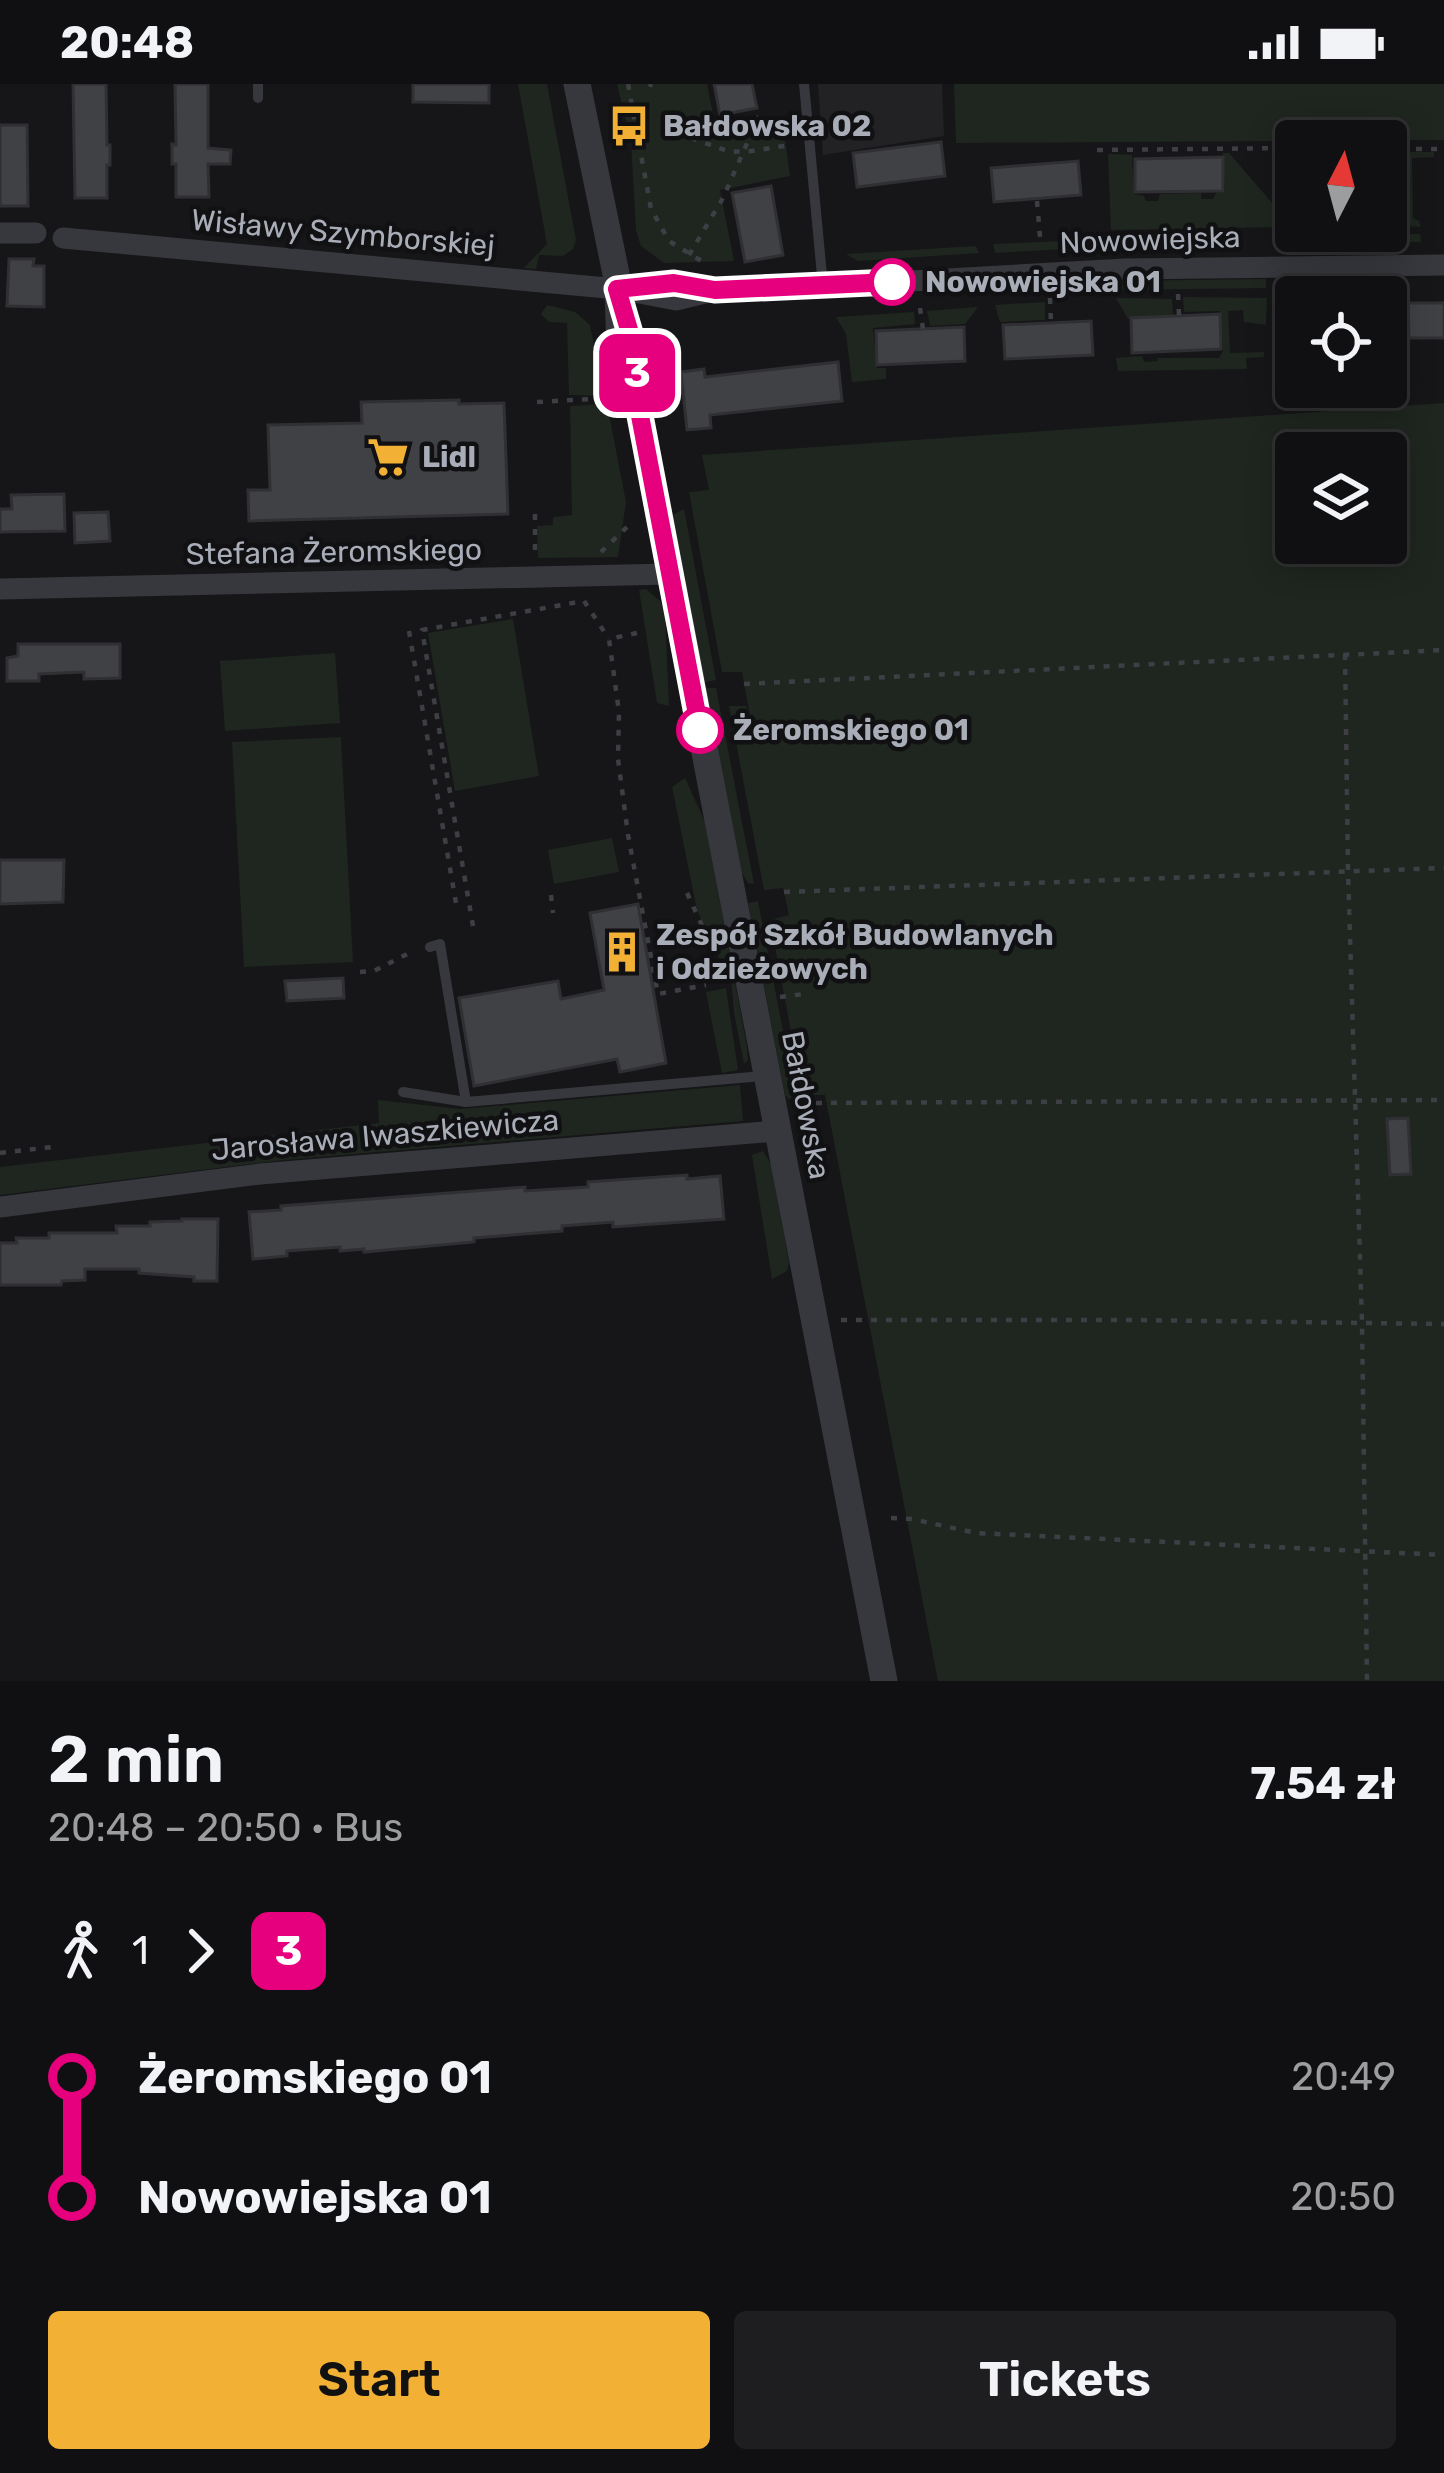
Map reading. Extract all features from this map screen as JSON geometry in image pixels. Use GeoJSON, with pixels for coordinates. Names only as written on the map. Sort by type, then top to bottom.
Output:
{"type":"FeatureCollection","features":[{"type":"Feature","properties":{"kind":"street","name":"Bałdowska"},"geometry":{"type":"LineString","coordinates":[[578,84],[617,289],[635,350],[625,399],[670,574],[884,1681]]}},
{"type":"Feature","properties":{"kind":"street"},"geometry":{"type":"LineString","coordinates":[[0,233],[36,233]]}},
{"type":"Feature","properties":{"kind":"street","name":"Wisławy Szymborskiej"},"geometry":{"type":"LineString","coordinates":[[64,238],[617,289]]}},
{"type":"Feature","properties":{"kind":"street","name":"Nowowiejska"},"geometry":{"type":"LineString","coordinates":[[617,289],[714,279],[824,286],[1126,268],[1444,266]]}},
{"type":"Feature","properties":{"kind":"street","name":"Stefana Żeromskiego"},"geometry":{"type":"LineString","coordinates":[[0,589],[670,574]]}},
{"type":"Feature","properties":{"kind":"street","name":"Jarosława Iwaszkiewicza"},"geometry":{"type":"LineString","coordinates":[[0,1207],[260,1174],[776,1131]]}},
{"type":"Feature","properties":{"kind":"lane"},"geometry":{"type":"LineString","coordinates":[[804,84],[824,286]]}},
{"type":"Feature","properties":{"kind":"lane"},"geometry":{"type":"LineString","coordinates":[[430,947],[440,944],[466,1102]]}},
{"type":"Feature","properties":{"kind":"lane"},"geometry":{"type":"LineString","coordinates":[[403,1092],[466,1102],[766,1075]]}},
{"type":"Feature","properties":{"kind":"path"},"geometry":{"type":"LineString","coordinates":[[628,84],[651,209],[669,241],[714,279]]}},
{"type":"Feature","properties":{"kind":"path"},"geometry":{"type":"LineString","coordinates":[[689,255],[723,199],[759,116]]}},
{"type":"Feature","properties":{"kind":"path"},"geometry":{"type":"LineString","coordinates":[[677,133],[741,152],[790,145]]}},
{"type":"Feature","properties":{"kind":"path"},"geometry":{"type":"LineString","coordinates":[[1097,150],[1275,148]]}},
{"type":"Feature","properties":{"kind":"path"},"geometry":{"type":"LineString","coordinates":[[1407,149],[1444,148]]}},
{"type":"Feature","properties":{"kind":"path"},"geometry":{"type":"LineString","coordinates":[[1037,201],[1040,237]]}},
{"type":"Feature","properties":{"kind":"path"},"geometry":{"type":"LineString","coordinates":[[1178,294],[1179,316]]}},
{"type":"Feature","properties":{"kind":"path"},"geometry":{"type":"LineString","coordinates":[[1050,298],[1051,323]]}},
{"type":"Feature","properties":{"kind":"path"},"geometry":{"type":"LineString","coordinates":[[920,308],[923,329]]}},
{"type":"Feature","properties":{"kind":"path"},"geometry":{"type":"LineString","coordinates":[[537,402],[625,399]]}},
{"type":"Feature","properties":{"kind":"path"},"geometry":{"type":"LineString","coordinates":[[535,514],[536,545]]}},
{"type":"Feature","properties":{"kind":"path"},"geometry":{"type":"LineString","coordinates":[[591,561],[627,527]]}},
{"type":"Feature","properties":{"kind":"path"},"geometry":{"type":"LineString","coordinates":[[473,926],[422,630],[584,601],[609,639],[619,712],[618,759],[658,994],[706,985]]}},
{"type":"Feature","properties":{"kind":"path"},"geometry":{"type":"LineString","coordinates":[[409,631],[457,909]]}},
{"type":"Feature","properties":{"kind":"path"},"geometry":{"type":"LineString","coordinates":[[609,639],[638,633]]}},
{"type":"Feature","properties":{"kind":"path"},"geometry":{"type":"LineString","coordinates":[[744,684],[1444,650]]}},
{"type":"Feature","properties":{"kind":"path"},"geometry":{"type":"LineString","coordinates":[[1345,654],[1367,1681]]}},
{"type":"Feature","properties":{"kind":"path"},"geometry":{"type":"LineString","coordinates":[[784,892],[1444,868]]}},
{"type":"Feature","properties":{"kind":"path"},"geometry":{"type":"LineString","coordinates":[[627,881],[636,880]]}},
{"type":"Feature","properties":{"kind":"path"},"geometry":{"type":"LineString","coordinates":[[687,893],[720,964]]}},
{"type":"Feature","properties":{"kind":"path"},"geometry":{"type":"LineString","coordinates":[[550,896],[554,913]]}},
{"type":"Feature","properties":{"kind":"path"},"geometry":{"type":"LineString","coordinates":[[360,972],[374,971],[404,953]]}},
{"type":"Feature","properties":{"kind":"path"},"geometry":{"type":"LineString","coordinates":[[780,997],[804,994]]}},
{"type":"Feature","properties":{"kind":"path"},"geometry":{"type":"LineString","coordinates":[[801,1103],[1444,1100]]}},
{"type":"Feature","properties":{"kind":"path"},"geometry":{"type":"LineString","coordinates":[[0,1153],[52,1148]]}},
{"type":"Feature","properties":{"kind":"path"},"geometry":{"type":"LineString","coordinates":[[841,1320],[1444,1324]]}},
{"type":"Feature","properties":{"kind":"path"},"geometry":{"type":"LineString","coordinates":[[891,1518],[976,1533],[1444,1555]]}},
{"type":"Feature","properties":{"kind":"shaded area"},"geometry":{"type":"Polygon","coordinates":[[[518,84],[547,84],[576,240],[563,256],[539,255],[536,269],[524,268],[547,244],[518,84]]]}},
{"type":"Feature","properties":{"kind":"shaded area"},"geometry":{"type":"Polygon","coordinates":[[[617,84],[707,84],[716,129],[782,118],[790,176],[720,190],[734,261],[664,263],[641,246],[631,142],[617,84]]]}},
{"type":"Feature","properties":{"kind":"shaded area"},"geometry":{"type":"Polygon","coordinates":[[[818,84],[942,84],[944,136],[823,155],[818,84]]]}},
{"type":"Feature","properties":{"kind":"shaded area"},"geometry":{"type":"Polygon","coordinates":[[[954,84],[1444,84],[1444,140],[1407,140],[1407,120],[1275,120],[1275,141],[956,143],[954,84]]]}},
{"type":"Feature","properties":{"kind":"shaded area"},"geometry":{"type":"Polygon","coordinates":[[[1407,152],[1434,152],[1434,157],[1412,158],[1413,218],[1421,227],[1407,226],[1407,152]]]}},
{"type":"Feature","properties":{"kind":"shaded area"},"geometry":{"type":"Polygon","coordinates":[[[1223,153],[1229,153],[1275,206],[1275,227],[1111,230],[1108,154],[1132,155],[1134,194],[1146,201],[1158,201],[1160,194],[1201,193],[1201,199],[1213,199],[1216,193],[1225,192],[1223,153]]]}},
{"type":"Feature","properties":{"kind":"shaded area"},"geometry":{"type":"Polygon","coordinates":[[[1407,234],[1420,234],[1421,242],[1407,242],[1407,234]]]}},
{"type":"Feature","properties":{"kind":"shaded area"},"geometry":{"type":"Polygon","coordinates":[[[1113,239],[1114,246],[995,253],[993,244],[1113,239]]]}},
{"type":"Feature","properties":{"kind":"shaded area"},"geometry":{"type":"Polygon","coordinates":[[[976,246],[979,253],[858,261],[846,254],[976,246]]]}},
{"type":"Feature","properties":{"kind":"shaded area"},"geometry":{"type":"Polygon","coordinates":[[[1266,279],[1266,288],[1112,290],[1115,281],[1266,279]]]}},
{"type":"Feature","properties":{"kind":"shaded area"},"geometry":{"type":"Polygon","coordinates":[[[1183,297],[1267,298],[1266,325],[1244,322],[1243,310],[1228,311],[1230,353],[1264,352],[1264,357],[1246,358],[1247,369],[1118,371],[1116,358],[1142,356],[1144,362],[1219,358],[1223,351],[1220,311],[1184,312],[1183,297]]]}},
{"type":"Feature","properties":{"kind":"shaded area"},"geometry":{"type":"Polygon","coordinates":[[[1116,298],[1172,299],[1173,315],[1128,319],[1116,298]]]}},
{"type":"Feature","properties":{"kind":"shaded area"},"geometry":{"type":"Polygon","coordinates":[[[1045,302],[1045,320],[1000,322],[995,305],[1045,302]]]}},
{"type":"Feature","properties":{"kind":"shaded area"},"geometry":{"type":"Polygon","coordinates":[[[547,305],[575,312],[590,325],[604,396],[569,395],[567,323],[549,322],[541,314],[547,305]]]}},
{"type":"Feature","properties":{"kind":"shaded area"},"geometry":{"type":"Polygon","coordinates":[[[978,307],[965,324],[930,326],[927,311],[978,307]]]}},
{"type":"Feature","properties":{"kind":"shaded area"},"geometry":{"type":"Polygon","coordinates":[[[914,312],[915,324],[873,328],[877,368],[886,368],[886,379],[852,382],[846,334],[836,317],[914,312]]]}},
{"type":"Feature","properties":{"kind":"shaded area"},"geometry":{"type":"Polygon","coordinates":[[[1444,403],[1444,1681],[938,1681],[825,1095],[803,1095],[770,920],[789,915],[783,888],[764,890],[729,706],[746,706],[750,716],[742,672],[722,672],[689,492],[709,490],[702,455],[1444,403]]]}},
{"type":"Feature","properties":{"kind":"shaded area"},"geometry":{"type":"Polygon","coordinates":[[[607,404],[626,502],[618,557],[538,558],[537,526],[553,525],[553,517],[572,515],[570,406],[607,404]]]}},
{"type":"Feature","properties":{"kind":"shaded area"},"geometry":{"type":"Polygon","coordinates":[[[684,509],[716,680],[701,683],[673,515],[684,509]]]}},
{"type":"Feature","properties":{"kind":"shaded area"},"geometry":{"type":"Polygon","coordinates":[[[646,589],[665,612],[669,706],[657,703],[639,590],[646,589]]]}},
{"type":"Feature","properties":{"kind":"shaded area"},"geometry":{"type":"Polygon","coordinates":[[[513,619],[539,776],[455,791],[428,633],[513,619]]]}},
{"type":"Feature","properties":{"kind":"shaded area"},"geometry":{"type":"Polygon","coordinates":[[[335,653],[340,723],[225,731],[220,661],[335,653]]]}},
{"type":"Feature","properties":{"kind":"shaded area"},"geometry":{"type":"Polygon","coordinates":[[[705,688],[716,688],[754,884],[741,871],[705,688]]]}},
{"type":"Feature","properties":{"kind":"shaded area"},"geometry":{"type":"Polygon","coordinates":[[[341,737],[353,962],[244,967],[232,742],[341,737]]]}},
{"type":"Feature","properties":{"kind":"shaded area"},"geometry":{"type":"Polygon","coordinates":[[[685,778],[705,822],[747,1047],[744,1064],[731,978],[697,910],[672,787],[685,778]]]}},
{"type":"Feature","properties":{"kind":"shaded area"},"geometry":{"type":"Polygon","coordinates":[[[612,838],[619,872],[554,884],[548,850],[612,838]]]}},
{"type":"Feature","properties":{"kind":"shaded area"},"geometry":{"type":"Polygon","coordinates":[[[758,901],[796,1098],[785,1095],[748,903],[758,901]]]}},
{"type":"Feature","properties":{"kind":"shaded area"},"geometry":{"type":"Polygon","coordinates":[[[726,988],[738,1070],[722,1073],[706,992],[726,988]]]}},
{"type":"Feature","properties":{"kind":"shaded area"},"geometry":{"type":"Polygon","coordinates":[[[740,1085],[743,1121],[283,1160],[0,1195],[0,1167],[379,1123],[378,1100],[460,1109],[740,1085]]]}},
{"type":"Feature","properties":{"kind":"shaded area"},"geometry":{"type":"Polygon","coordinates":[[[763,1151],[771,1164],[789,1263],[787,1271],[772,1279],[752,1155],[763,1151]]]}},
{"type":"Feature","properties":{"kind":"building"},"geometry":{"type":"Polygon","coordinates":[[[73,84],[106,84],[107,198],[75,198],[73,84]]]}},
{"type":"Feature","properties":{"kind":"building"},"geometry":{"type":"Polygon","coordinates":[[[175,84],[208,84],[208,148],[231,150],[230,164],[208,164],[209,197],[176,197],[176,164],[172,164],[175,84]]]}},
{"type":"Feature","properties":{"kind":"building"},"geometry":{"type":"Polygon","coordinates":[[[413,84],[489,84],[489,103],[413,102],[413,84]]]}},
{"type":"Feature","properties":{"kind":"building"},"geometry":{"type":"Polygon","coordinates":[[[714,84],[752,84],[757,108],[720,115],[714,84]]]}},
{"type":"Feature","properties":{"kind":"building"},"geometry":{"type":"Polygon","coordinates":[[[0,125],[27,125],[28,206],[0,206],[0,125]]]}},
{"type":"Feature","properties":{"kind":"building"},"geometry":{"type":"Polygon","coordinates":[[[941,142],[945,176],[857,187],[853,153],[941,142]]]}},
{"type":"Feature","properties":{"kind":"building"},"geometry":{"type":"Polygon","coordinates":[[[1223,157],[1223,191],[1135,192],[1135,159],[1223,157]]]}},
{"type":"Feature","properties":{"kind":"building"},"geometry":{"type":"Polygon","coordinates":[[[1078,161],[1081,195],[994,202],[991,168],[1078,161]]]}},
{"type":"Feature","properties":{"kind":"building"},"geometry":{"type":"Polygon","coordinates":[[[771,186],[783,255],[745,262],[732,193],[771,186]]]}},
{"type":"Feature","properties":{"kind":"building"},"geometry":{"type":"Polygon","coordinates":[[[9,259],[34,259],[33,266],[44,266],[44,307],[7,306],[9,259]]]}},
{"type":"Feature","properties":{"kind":"building"},"geometry":{"type":"Polygon","coordinates":[[[1408,303],[1444,303],[1444,338],[1409,338],[1408,303]]]}},
{"type":"Feature","properties":{"kind":"building"},"geometry":{"type":"Polygon","coordinates":[[[1220,314],[1221,349],[1132,353],[1131,318],[1220,314]]]}},
{"type":"Feature","properties":{"kind":"building"},"geometry":{"type":"Polygon","coordinates":[[[1091,321],[1093,355],[1005,359],[1003,325],[1091,321]]]}},
{"type":"Feature","properties":{"kind":"building"},"geometry":{"type":"Polygon","coordinates":[[[964,327],[965,361],[877,365],[876,331],[964,327]]]}},
{"type":"Feature","properties":{"kind":"building"},"geometry":{"type":"Polygon","coordinates":[[[838,362],[842,401],[710,415],[711,428],[687,430],[681,372],[704,369],[705,377],[838,362]]]}},
{"type":"Feature","properties":{"kind":"building","name":"Lidl"},"geometry":{"type":"Polygon","coordinates":[[[459,400],[459,404],[504,403],[508,514],[249,521],[248,490],[270,490],[268,425],[362,423],[361,402],[459,400]]]}},
{"type":"Feature","properties":{"kind":"building"},"geometry":{"type":"Polygon","coordinates":[[[64,494],[65,531],[0,532],[0,509],[12,509],[11,495],[64,494]]]}},
{"type":"Feature","properties":{"kind":"building"},"geometry":{"type":"Polygon","coordinates":[[[108,512],[110,541],[75,543],[74,513],[108,512]]]}},
{"type":"Feature","properties":{"kind":"building"},"geometry":{"type":"Polygon","coordinates":[[[18,644],[120,644],[120,678],[84,679],[84,672],[39,674],[39,681],[7,681],[7,658],[18,656],[18,644]]]}},
{"type":"Feature","properties":{"kind":"building"},"geometry":{"type":"Polygon","coordinates":[[[0,860],[64,860],[63,902],[0,904],[0,860]]]}},
{"type":"Feature","properties":{"kind":"building"},"geometry":{"type":"Polygon","coordinates":[[[638,904],[666,1063],[620,1072],[617,1059],[474,1086],[459,998],[558,981],[561,999],[604,990],[590,913],[638,904]]]}},
{"type":"Feature","properties":{"kind":"building"},"geometry":{"type":"Polygon","coordinates":[[[343,978],[344,998],[287,1001],[285,981],[343,978]]]}},
{"type":"Feature","properties":{"kind":"building"},"geometry":{"type":"Polygon","coordinates":[[[1408,1118],[1411,1174],[1390,1175],[1387,1119],[1408,1118]]]}},
{"type":"Feature","properties":{"kind":"building"},"geometry":{"type":"Polygon","coordinates":[[[687,1175],[687,1179],[720,1176],[724,1219],[562,1226],[562,1231],[474,1238],[474,1242],[364,1252],[340,1251],[340,1247],[287,1251],[287,1256],[253,1259],[249,1212],[525,1187],[525,1191],[588,1187],[588,1182],[687,1175]]]}},
{"type":"Feature","properties":{"kind":"building"},"geometry":{"type":"Polygon","coordinates":[[[218,1219],[217,1281],[139,1273],[139,1269],[85,1269],[85,1280],[62,1281],[61,1285],[0,1285],[0,1243],[49,1238],[49,1233],[117,1233],[116,1226],[218,1219]]]}},
{"type":"Feature","properties":{"kind":"bus line","name":"3"},"geometry":{"type":"LineString","coordinates":[[700,730],[637,400],[635,350],[617,289],[674,283],[715,290],[892,282]]}},
{"type":"Feature","properties":{"kind":"place","name":"Bałdowska 02"},"geometry":{"type":"Point","coordinates":[629,126]}},
{"type":"Feature","properties":{"kind":"place","name":"Nowowiejska 01"},"geometry":{"type":"Point","coordinates":[892,282]}},
{"type":"Feature","properties":{"kind":"place","name":"Lidl"},"geometry":{"type":"Point","coordinates":[388,457]}},
{"type":"Feature","properties":{"kind":"place","name":"Żeromskiego 01"},"geometry":{"type":"Point","coordinates":[700,730]}},
{"type":"Feature","properties":{"kind":"place","name":"Zespół Szkół Budowlanych i Odzieżowych"},"geometry":{"type":"Point","coordinates":[622,952]}}]}
